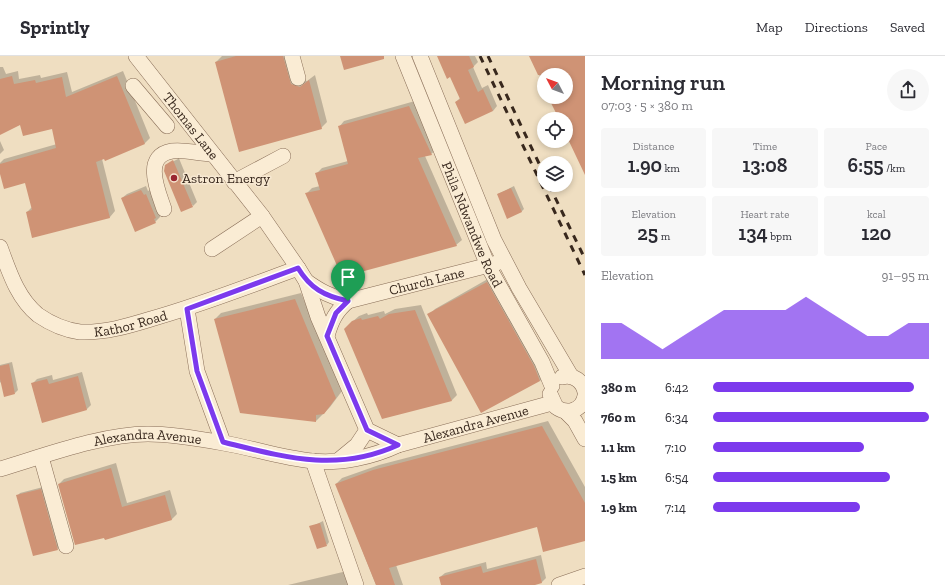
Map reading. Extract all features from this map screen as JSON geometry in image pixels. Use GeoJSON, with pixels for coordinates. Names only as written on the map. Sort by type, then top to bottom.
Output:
{"type":"FeatureCollection","features":[{"type":"Feature","properties":{"kind":"street","name":"Thomas Lane"},"geometry":{"type":"LineString","coordinates":[[136,56],[262,216],[298,268],[306,281],[327,336],[367,430]]}},
{"type":"Feature","properties":{"kind":"street"},"geometry":{"type":"LineString","coordinates":[[292,56],[298,78]]}},
{"type":"Feature","properties":{"kind":"street","name":"Phila Ndwandwe Road"},"geometry":{"type":"LineString","coordinates":[[403,56],[488,266],[542,362],[552,386]]}},
{"type":"Feature","properties":{"kind":"street","name":"Phila Ndwandwe Road"},"geometry":{"type":"LineString","coordinates":[[420,56],[477,199],[505,261],[571,376]]}},
{"type":"Feature","properties":{"kind":"street"},"geometry":{"type":"LineString","coordinates":[[133,86],[163,121],[176,108]]}},
{"type":"Feature","properties":{"kind":"street"},"geometry":{"type":"LineString","coordinates":[[164,209],[153,172],[154,166],[160,157],[173,151],[213,154]]}},
{"type":"Feature","properties":{"kind":"street"},"geometry":{"type":"LineString","coordinates":[[234,182],[283,156]]}},
{"type":"Feature","properties":{"kind":"street"},"geometry":{"type":"LineString","coordinates":[[212,249],[262,216]]}},
{"type":"Feature","properties":{"kind":"street","name":"Kathor Road"},"geometry":{"type":"LineString","coordinates":[[0,247],[21,296],[37,314],[63,328],[78,332],[105,331],[187,309],[298,268]]}},
{"type":"Feature","properties":{"kind":"street","name":"Church Lane"},"geometry":{"type":"LineString","coordinates":[[306,281],[323,293],[334,298],[348,301],[505,261]]}},
{"type":"Feature","properties":{"kind":"street"},"geometry":{"type":"LineString","coordinates":[[327,336],[336,313],[348,301]]}},
{"type":"Feature","properties":{"kind":"street"},"geometry":{"type":"LineString","coordinates":[[187,309],[197,371],[223,442]]}},
{"type":"Feature","properties":{"kind":"street"},"geometry":{"type":"LineString","coordinates":[[566,412],[576,409],[585,397],[581,383],[571,376],[559,378],[552,386],[550,395],[552,403],[556,407],[566,412],[575,421],[585,439]]}},
{"type":"Feature","properties":{"kind":"street","name":"Alexandra Avenue"},"geometry":{"type":"LineString","coordinates":[[0,469],[89,443],[148,434],[223,442],[274,455],[313,461],[338,460],[374,454],[398,445],[552,403]]}},
{"type":"Feature","properties":{"kind":"street"},"geometry":{"type":"LineString","coordinates":[[338,460],[357,445],[367,430],[398,445]]}},
{"type":"Feature","properties":{"kind":"street"},"geometry":{"type":"LineString","coordinates":[[41,457],[66,546]]}},
{"type":"Feature","properties":{"kind":"street"},"geometry":{"type":"LineString","coordinates":[[313,461],[356,585]]}},
{"type":"Feature","properties":{"kind":"street"},"geometry":{"type":"LineString","coordinates":[[560,585],[585,576]]}},
{"type":"Feature","properties":{"kind":"building"},"geometry":{"type":"Polygon","coordinates":[[[236,56],[283,56],[291,84],[300,87],[309,80],[322,129],[239,152],[215,62],[236,56]]]}},
{"type":"Feature","properties":{"kind":"building"},"geometry":{"type":"Polygon","coordinates":[[[340,56],[384,56],[384,59],[344,70],[340,56]]]}},
{"type":"Feature","properties":{"kind":"building"},"geometry":{"type":"Polygon","coordinates":[[[437,56],[469,56],[474,67],[468,70],[478,92],[483,89],[493,111],[465,124],[455,102],[460,99],[450,77],[447,79],[437,56]]]}},
{"type":"Feature","properties":{"kind":"building"},"geometry":{"type":"Polygon","coordinates":[[[529,56],[585,56],[585,175],[572,148],[573,112],[556,112],[552,104],[573,104],[573,68],[537,68],[537,73],[529,56]]]}},
{"type":"Feature","properties":{"kind":"building"},"geometry":{"type":"Polygon","coordinates":[[[12,76],[14,84],[35,80],[36,83],[62,77],[66,97],[117,76],[145,144],[105,161],[104,159],[96,162],[110,218],[32,238],[26,212],[32,210],[25,183],[4,189],[0,174],[0,164],[56,148],[52,129],[23,136],[20,125],[0,135],[0,79],[12,76]]]}},
{"type":"Feature","properties":{"kind":"building"},"geometry":{"type":"Polygon","coordinates":[[[409,106],[432,155],[418,158],[457,246],[342,277],[305,193],[320,190],[315,173],[348,164],[338,126],[409,106]]]}},
{"type":"Feature","properties":{"kind":"building"},"geometry":{"type":"Polygon","coordinates":[[[173,160],[193,207],[181,212],[164,171],[165,165],[173,160]]]}},
{"type":"Feature","properties":{"kind":"building"},"geometry":{"type":"Polygon","coordinates":[[[511,188],[522,212],[507,219],[497,194],[511,188]]]}},
{"type":"Feature","properties":{"kind":"building"},"geometry":{"type":"Polygon","coordinates":[[[141,190],[144,195],[146,194],[156,218],[154,219],[156,223],[135,232],[121,198],[141,190]]]}},
{"type":"Feature","properties":{"kind":"building"},"geometry":{"type":"Polygon","coordinates":[[[487,282],[534,366],[540,381],[481,413],[427,314],[487,282]]]}},
{"type":"Feature","properties":{"kind":"building"},"geometry":{"type":"Polygon","coordinates":[[[295,299],[336,398],[324,414],[316,415],[316,422],[240,413],[214,319],[295,299]]]}},
{"type":"Feature","properties":{"kind":"building"},"geometry":{"type":"Polygon","coordinates":[[[415,310],[452,401],[382,419],[344,329],[352,321],[361,318],[362,320],[378,316],[380,319],[389,314],[415,310]]]}},
{"type":"Feature","properties":{"kind":"building"},"geometry":{"type":"Polygon","coordinates":[[[9,364],[15,394],[4,397],[0,379],[0,366],[9,364]]]}},
{"type":"Feature","properties":{"kind":"building"},"geometry":{"type":"Polygon","coordinates":[[[78,376],[87,410],[42,423],[31,383],[47,379],[49,384],[78,376]]]}},
{"type":"Feature","properties":{"kind":"building"},"geometry":{"type":"Polygon","coordinates":[[[542,426],[585,503],[585,541],[543,552],[537,527],[389,568],[395,585],[376,585],[335,484],[373,470],[542,426]]]}},
{"type":"Feature","properties":{"kind":"building"},"geometry":{"type":"Polygon","coordinates":[[[111,468],[122,507],[165,495],[172,520],[105,540],[104,538],[75,545],[58,484],[111,468]]]}},
{"type":"Feature","properties":{"kind":"building"},"geometry":{"type":"Polygon","coordinates":[[[41,489],[58,550],[33,556],[16,495],[41,489]]]}},
{"type":"Feature","properties":{"kind":"building"},"geometry":{"type":"Polygon","coordinates":[[[320,523],[327,546],[317,549],[309,526],[320,523]]]}},
{"type":"Feature","properties":{"kind":"building"},"geometry":{"type":"Polygon","coordinates":[[[536,559],[542,583],[535,585],[441,585],[439,577],[481,566],[483,573],[536,559]]]}},
{"type":"Feature","properties":{"kind":"railway"},"geometry":{"type":"LineString","coordinates":[[480,56],[585,275]]}},
{"type":"Feature","properties":{"kind":"railway"},"geometry":{"type":"LineString","coordinates":[[488,56],[537,159]]}},
{"type":"Feature","properties":{"kind":"railway"},"geometry":{"type":"LineString","coordinates":[[552,192],[585,259]]}},
{"type":"Feature","properties":{"kind":"place","name":"Astron Energy"},"geometry":{"type":"Point","coordinates":[174,178]}},
{"type":"Feature","properties":{"kind":"route"},"geometry":{"type":"LineString","coordinates":[[298,268],[306,281],[323,293],[334,298],[348,301],[336,313],[330,323],[327,336],[367,430],[380,438],[398,445],[374,454],[351,459],[313,461],[274,455],[223,442],[197,371],[191,343],[187,309],[298,268]]}}]}
